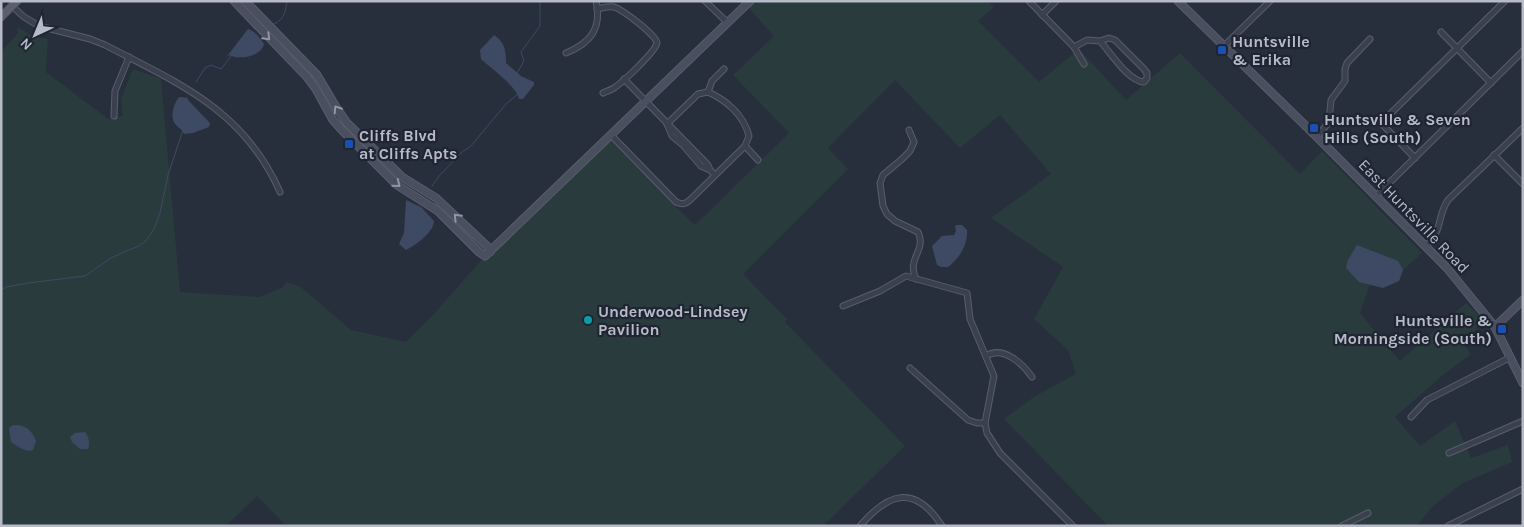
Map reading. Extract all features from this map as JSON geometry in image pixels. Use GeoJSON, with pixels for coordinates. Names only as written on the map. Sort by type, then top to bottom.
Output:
{"type":"FeatureCollection","features":[{"type":"Feature","properties":{"kind":"main road"},"geometry":{"type":"LineString","coordinates":[[1,17],[15,4]]}},
{"type":"Feature","properties":{"kind":"street"},"geometry":{"type":"LineString","coordinates":[[234,1],[307,77],[333,120],[341,129],[397,185],[438,211],[485,256],[750,1]]}},
{"type":"Feature","properties":{"kind":"street"},"geometry":{"type":"LineString","coordinates":[[245,1],[317,75],[348,123],[402,177],[444,205],[489,248],[490,252]]}},
{"type":"Feature","properties":{"kind":"street"},"geometry":{"type":"LineString","coordinates":[[566,53],[577,48],[593,33],[599,20],[596,1]]}},
{"type":"Feature","properties":{"kind":"street"},"geometry":{"type":"LineString","coordinates":[[705,1],[728,23]]}},
{"type":"Feature","properties":{"kind":"street"},"geometry":{"type":"LineString","coordinates":[[1029,1],[1074,46],[1084,64]]}},
{"type":"Feature","properties":{"kind":"street"},"geometry":{"type":"LineString","coordinates":[[1042,15],[1056,1]]}},
{"type":"Feature","properties":{"kind":"street"},"geometry":{"type":"LineString","coordinates":[[1224,46],[1270,1]]}},
{"type":"Feature","properties":{"kind":"street"},"geometry":{"type":"LineString","coordinates":[[1415,158],[1381,123],[1504,1]]}},
{"type":"Feature","properties":{"kind":"street","name":"East Huntsville Road"},"geometry":{"type":"LineString","coordinates":[[1180,2],[1447,268],[1495,327],[1523,382]]}},
{"type":"Feature","properties":{"kind":"street"},"geometry":{"type":"LineString","coordinates":[[15,4],[24,17],[39,26],[90,39],[129,57],[194,92],[226,117],[250,142],[262,159],[280,192]]}},
{"type":"Feature","properties":{"kind":"street"},"geometry":{"type":"LineString","coordinates":[[598,9],[610,6],[620,10],[656,39],[654,50],[614,88],[603,93]]}},
{"type":"Feature","properties":{"kind":"street"},"geometry":{"type":"LineString","coordinates":[[1441,32],[1491,82]]}},
{"type":"Feature","properties":{"kind":"street"},"geometry":{"type":"LineString","coordinates":[[1074,46],[1087,40],[1100,41],[1109,38],[1115,40],[1147,73],[1147,78],[1144,82],[1138,81],[1131,76],[1100,41]]}},
{"type":"Feature","properties":{"kind":"street"},"geometry":{"type":"LineString","coordinates":[[1317,137],[1329,122],[1331,100],[1345,81],[1347,63],[1370,39]]}},
{"type":"Feature","properties":{"kind":"street"},"geometry":{"type":"LineString","coordinates":[[1376,196],[1523,51]]}},
{"type":"Feature","properties":{"kind":"street"},"geometry":{"type":"LineString","coordinates":[[114,116],[115,91],[129,57]]}},
{"type":"Feature","properties":{"kind":"street"},"geometry":{"type":"LineString","coordinates":[[667,124],[695,97],[708,92],[712,81],[724,69]]}},
{"type":"Feature","properties":{"kind":"street"},"geometry":{"type":"LineString","coordinates":[[624,79],[708,165],[715,175]]}},
{"type":"Feature","properties":{"kind":"street"},"geometry":{"type":"LineString","coordinates":[[611,136],[676,202],[686,204],[745,146],[749,136],[744,124],[726,103],[708,92]]}},
{"type":"Feature","properties":{"kind":"street"},"geometry":{"type":"LineString","coordinates":[[1426,246],[1438,231],[1443,208],[1448,200],[1523,128]]}},
{"type":"Feature","properties":{"kind":"street"},"geometry":{"type":"LineString","coordinates":[[909,130],[914,142],[910,151],[882,175],[880,183],[883,206],[887,214],[895,221],[918,232],[920,236],[919,249],[912,265],[916,279]]}},
{"type":"Feature","properties":{"kind":"street"},"geometry":{"type":"LineString","coordinates":[[745,146],[758,160]]}},
{"type":"Feature","properties":{"kind":"street"},"geometry":{"type":"LineString","coordinates":[[1494,155],[1523,184]]}},
{"type":"Feature","properties":{"kind":"street"},"geometry":{"type":"LineString","coordinates":[[438,211],[444,205]]}},
{"type":"Feature","properties":{"kind":"street"},"geometry":{"type":"LineString","coordinates":[[843,306],[880,291],[906,276],[967,294],[970,319],[994,376],[985,423],[987,433],[1000,453],[1072,526]]}},
{"type":"Feature","properties":{"kind":"street"},"geometry":{"type":"LineString","coordinates":[[1495,327],[1523,300]]}},
{"type":"Feature","properties":{"kind":"street"},"geometry":{"type":"LineString","coordinates":[[986,356],[992,352],[1006,354],[1026,368],[1032,377]]}},
{"type":"Feature","properties":{"kind":"street"},"geometry":{"type":"LineString","coordinates":[[1411,417],[1427,400],[1511,357]]}},
{"type":"Feature","properties":{"kind":"street"},"geometry":{"type":"LineString","coordinates":[[910,368],[968,420],[985,423]]}},
{"type":"Feature","properties":{"kind":"street"},"geometry":{"type":"LineString","coordinates":[[1449,452],[1523,421]]}},
{"type":"Feature","properties":{"kind":"street"},"geometry":{"type":"LineString","coordinates":[[1448,526],[1523,489]]}},
{"type":"Feature","properties":{"kind":"street"},"geometry":{"type":"LineString","coordinates":[[860,526],[885,502],[897,498],[916,500],[929,509],[942,526]]}},
{"type":"Feature","properties":{"kind":"street"},"geometry":{"type":"LineString","coordinates":[[1342,526],[1368,513]]}},
{"type":"Feature","properties":{"kind":"shaded area"},"geometry":{"type":"Polygon","coordinates":[[[750,1],[988,1],[994,7],[978,21],[1039,82],[1079,49],[1126,100],[1180,53],[1300,174],[1322,151],[1422,253],[1403,270],[1399,281],[1383,288],[1370,285],[1360,313],[1400,361],[1466,303],[1484,320],[1464,344],[1471,354],[1443,375],[1395,417],[1420,446],[1455,421],[1471,458],[1508,445],[1512,462],[1461,484],[1431,508],[1417,526],[1108,526],[1004,419],[1035,396],[1076,374],[1068,350],[1034,319],[1063,267],[991,218],[1051,174],[1000,115],[960,148],[895,80],[828,148],[848,169],[743,274],[787,319],[785,322],[905,446],[823,526],[286,526],[257,496],[226,526],[1,526],[1,52],[18,33],[17,27],[33,36],[48,39],[46,72],[108,119],[123,116],[121,99],[133,69],[161,79],[180,292],[260,297],[283,287],[286,282],[301,287],[351,330],[406,342],[485,256],[611,135],[676,202],[675,206],[695,225],[789,133],[733,75],[774,36],[746,5],[750,1]]]}},
{"type":"Feature","properties":{"kind":"water"},"geometry":{"type":"Polygon","coordinates":[[[248,29],[255,33],[264,44],[259,52],[244,57],[229,55],[225,59],[248,29]]]}},
{"type":"Feature","properties":{"kind":"water"},"geometry":{"type":"Polygon","coordinates":[[[494,35],[501,41],[504,47],[506,63],[521,76],[534,82],[534,85],[523,99],[519,99],[509,83],[481,59],[480,50],[494,35]]]}},
{"type":"Feature","properties":{"kind":"water"},"geometry":{"type":"Polygon","coordinates":[[[179,97],[188,98],[210,123],[209,127],[184,134],[173,119],[175,103],[179,97]]]}},
{"type":"Feature","properties":{"kind":"water"},"geometry":{"type":"Polygon","coordinates":[[[406,200],[421,207],[434,221],[428,234],[406,250],[399,244],[404,233],[406,200]]]}},
{"type":"Feature","properties":{"kind":"water"},"geometry":{"type":"Polygon","coordinates":[[[962,225],[967,230],[965,245],[960,255],[948,267],[941,267],[937,265],[932,246],[942,236],[954,235],[956,231],[955,226],[962,225]]]}},
{"type":"Feature","properties":{"kind":"water"},"geometry":{"type":"Polygon","coordinates":[[[1357,245],[1398,261],[1403,270],[1399,281],[1383,288],[1359,282],[1346,268],[1348,260],[1357,245]]]}},
{"type":"Feature","properties":{"kind":"water"},"geometry":{"type":"Polygon","coordinates":[[[13,425],[25,427],[32,433],[36,441],[33,450],[25,450],[11,442],[9,428],[13,425]]]}},
{"type":"Feature","properties":{"kind":"water"},"geometry":{"type":"Polygon","coordinates":[[[85,432],[89,440],[88,449],[80,449],[72,442],[70,437],[75,433],[85,432]]]}},
{"type":"Feature","properties":{"kind":"waterway"},"geometry":{"type":"LineString","coordinates":[[274,24],[278,22],[285,12],[287,1]]}},
{"type":"Feature","properties":{"kind":"waterway"},"geometry":{"type":"LineString","coordinates":[[517,73],[524,61],[521,52],[540,26],[540,1]]}},
{"type":"Feature","properties":{"kind":"waterway"},"geometry":{"type":"LineString","coordinates":[[196,82],[205,68],[211,65],[221,69],[232,55]]}},
{"type":"Feature","properties":{"kind":"waterway"},"geometry":{"type":"LineString","coordinates":[[432,186],[462,152],[470,147],[506,104],[518,94]]}},
{"type":"Feature","properties":{"kind":"waterway"},"geometry":{"type":"LineString","coordinates":[[1,290],[6,287],[28,283],[85,276],[111,258],[146,241],[154,229],[160,213],[168,175],[183,130]]}},
{"type":"Feature","properties":{"kind":"place","name":"Huntsville & Erika"},"geometry":{"type":"Point","coordinates":[1222,50]}},
{"type":"Feature","properties":{"kind":"place","name":"Huntsville & Seven Hills (South)"},"geometry":{"type":"Point","coordinates":[1314,128]}},
{"type":"Feature","properties":{"kind":"place","name":"Cliffs Blvd at Cliffs Apts"},"geometry":{"type":"Point","coordinates":[349,144]}},
{"type":"Feature","properties":{"kind":"place","name":"Underwood-Lindsey Pavilion"},"geometry":{"type":"Point","coordinates":[588,320]}},
{"type":"Feature","properties":{"kind":"place","name":"Huntsville & Morningside (South)"},"geometry":{"type":"Point","coordinates":[1502,329]}}]}
